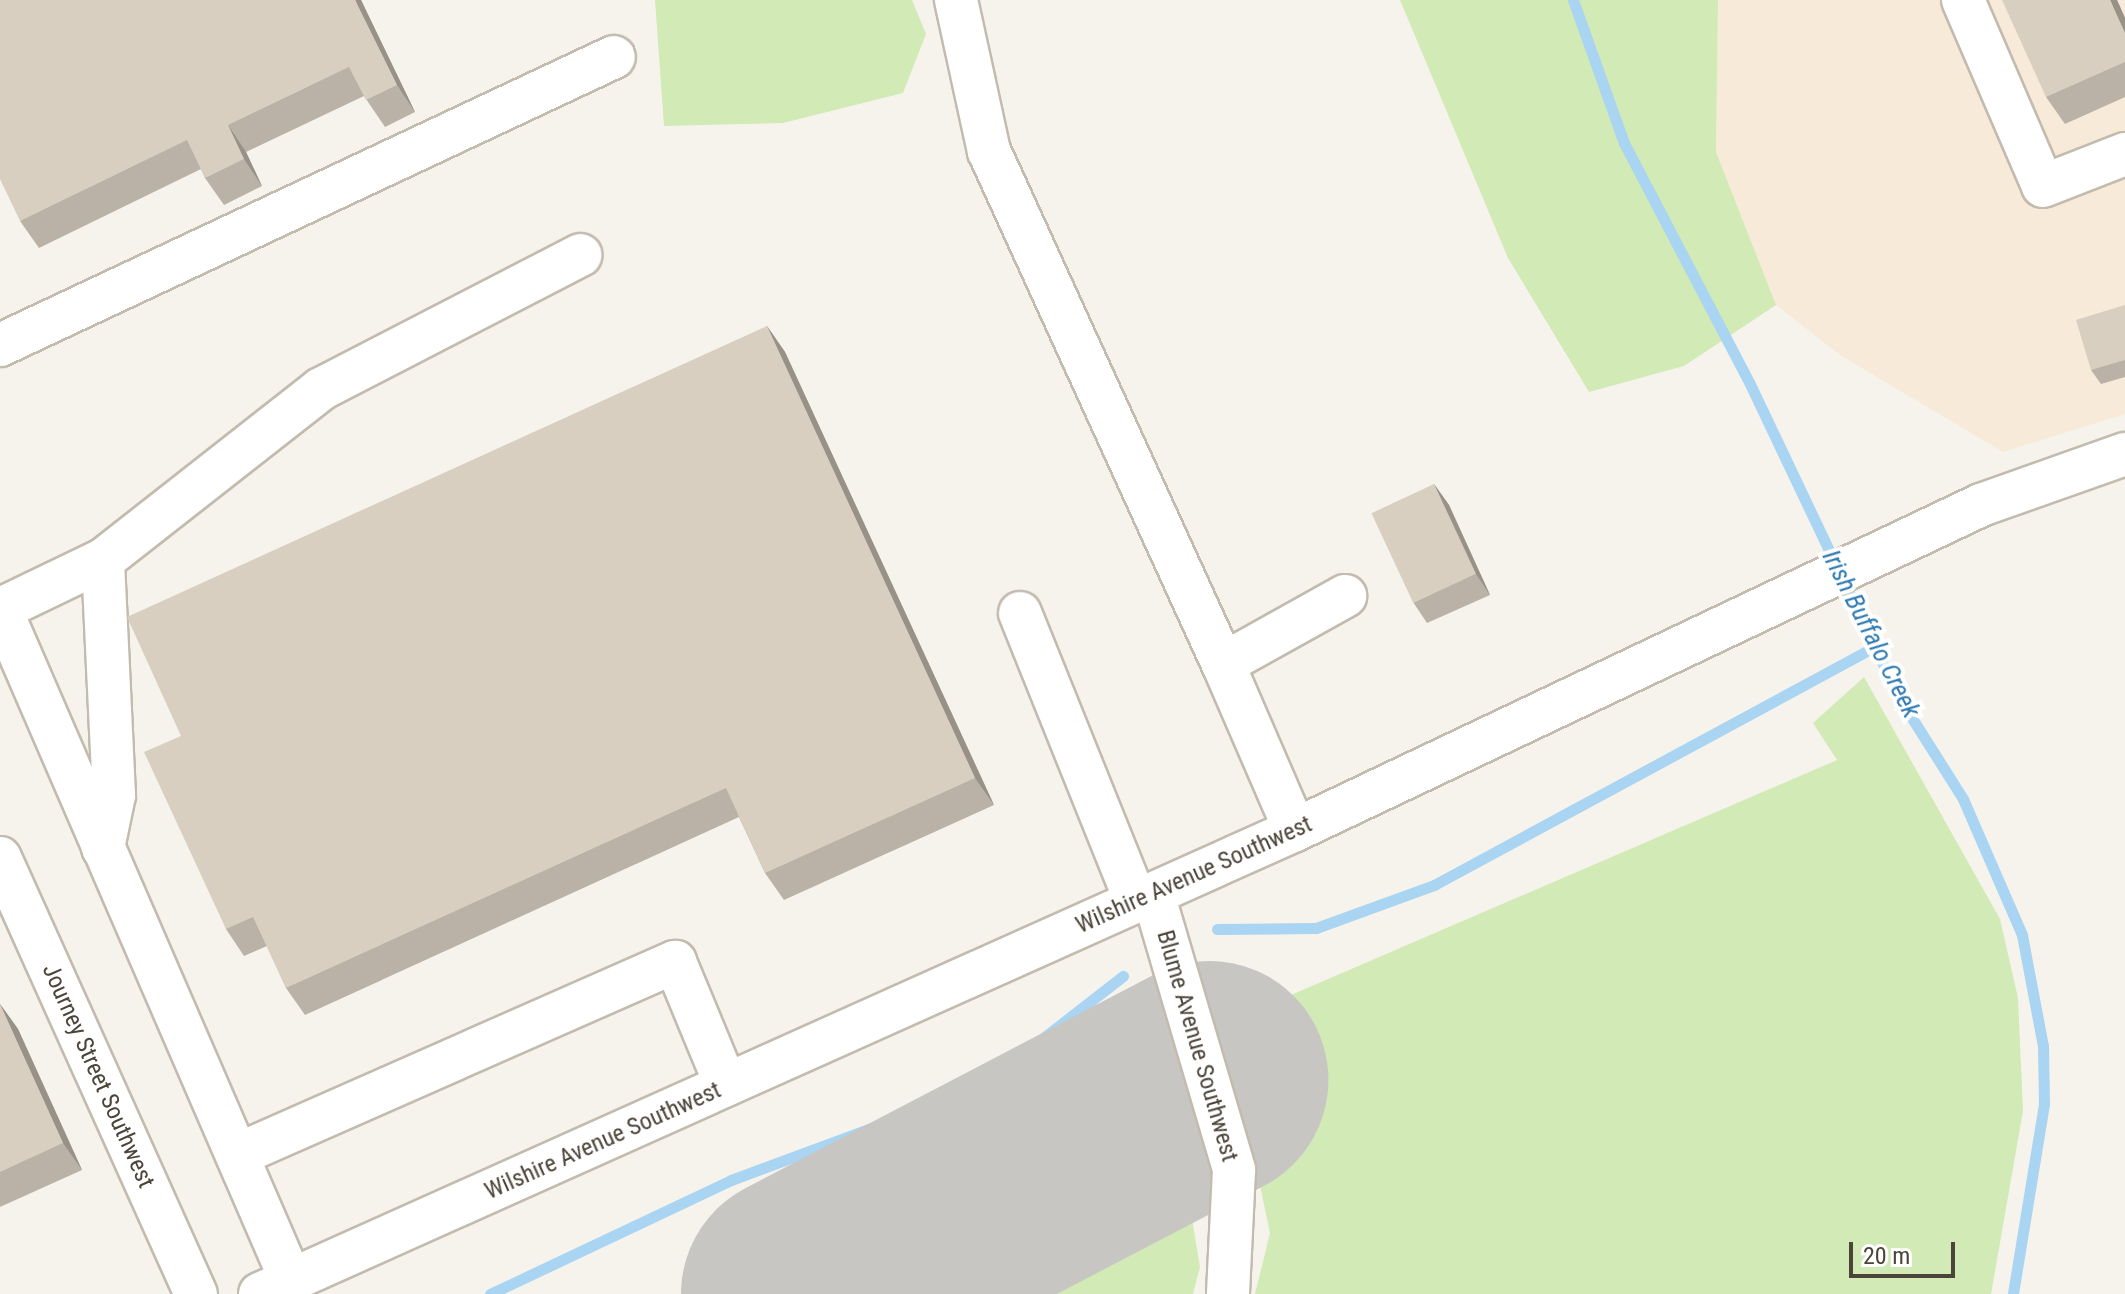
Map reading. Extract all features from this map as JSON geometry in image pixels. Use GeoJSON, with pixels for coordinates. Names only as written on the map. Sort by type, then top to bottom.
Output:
{"type":"FeatureCollection","features":[{"type":"Feature","properties":{"kind":"street"},"geometry":{"type":"LineString","coordinates":[[956,0],[989,151],[1223,664],[1295,830]]}},
{"type":"Feature","properties":{"kind":"street"},"geometry":{"type":"LineString","coordinates":[[1963,0],[2043,186],[2125,154]]}},
{"type":"Feature","properties":{"kind":"street"},"geometry":{"type":"LineString","coordinates":[[0,345],[614,57]]}},
{"type":"Feature","properties":{"kind":"street"},"geometry":{"type":"LineString","coordinates":[[276,1287],[237,1155],[0,608],[103,560],[321,389],[581,255]]}},
{"type":"Feature","properties":{"kind":"street","name":"Wilshire Avenue Southwest"},"geometry":{"type":"LineString","coordinates":[[276,1287],[1295,830],[1713,628],[1981,505],[2125,454]]}},
{"type":"Feature","properties":{"kind":"street"},"geometry":{"type":"LineString","coordinates":[[103,560],[114,795],[103,848]]}},
{"type":"Feature","properties":{"kind":"street"},"geometry":{"type":"LineString","coordinates":[[1223,664],[1345,596]]}},
{"type":"Feature","properties":{"kind":"street","name":"Blume Avenue Southwest"},"geometry":{"type":"LineString","coordinates":[[1020,613],[1145,898],[1234,1170],[1228,1294]]}},
{"type":"Feature","properties":{"kind":"street","name":"Journey Street Southwest"},"geometry":{"type":"LineString","coordinates":[[0,858],[16,924],[196,1294]]}},
{"type":"Feature","properties":{"kind":"street"},"geometry":{"type":"LineString","coordinates":[[237,1155],[675,962],[726,1085]]}},
{"type":"Feature","properties":{"kind":"shaded area"},"geometry":{"type":"Polygon","coordinates":[[[1718,0],[2125,0],[2125,414],[2003,452],[1840,355],[1776,305],[1716,152],[1718,0]]]}},
{"type":"Feature","properties":{"kind":"green space"},"geometry":{"type":"Polygon","coordinates":[[[655,0],[912,0],[926,34],[903,93],[783,123],[664,126],[655,0]]]}},
{"type":"Feature","properties":{"kind":"green space"},"geometry":{"type":"Polygon","coordinates":[[[1400,0],[1718,0],[1716,152],[1776,305],[1684,366],[1589,392],[1508,258],[1400,0]]]}},
{"type":"Feature","properties":{"kind":"green space"},"geometry":{"type":"Polygon","coordinates":[[[1864,677],[2000,919],[2018,998],[2023,1111],[1991,1294],[1255,1294],[1270,1233],[1226,1023],[1837,760],[1813,723],[1864,677]]]}},
{"type":"Feature","properties":{"kind":"green space"},"geometry":{"type":"Polygon","coordinates":[[[1181,1153],[1200,1267],[1193,1294],[917,1294],[1181,1153]]]}},
{"type":"Feature","properties":{"kind":"building"},"geometry":{"type":"Polygon","coordinates":[[[0,0],[355,0],[397,85],[366,100],[349,67],[228,125],[244,159],[205,178],[187,140],[20,221],[0,179],[0,0]]]}},
{"type":"Feature","properties":{"kind":"building"},"geometry":{"type":"Polygon","coordinates":[[[2002,0],[2110,0],[2125,33],[2125,62],[2046,97],[2002,0]]]}},
{"type":"Feature","properties":{"kind":"building"},"geometry":{"type":"Polygon","coordinates":[[[2125,305],[2125,360],[2091,370],[2076,320],[2125,305]]]}},
{"type":"Feature","properties":{"kind":"building"},"geometry":{"type":"Polygon","coordinates":[[[767,326],[975,778],[765,873],[726,788],[286,988],[253,917],[226,929],[144,752],[181,736],[127,617],[767,326]]]}},
{"type":"Feature","properties":{"kind":"building"},"geometry":{"type":"Polygon","coordinates":[[[1434,484],[1476,574],[1413,603],[1371,513],[1434,484]]]}},
{"type":"Feature","properties":{"kind":"building"},"geometry":{"type":"Polygon","coordinates":[[[0,1004],[63,1143],[0,1172],[0,1004]]]}},
{"type":"Feature","properties":{"kind":"waterway","name":"Irish Buffalo Creek"},"geometry":{"type":"LineString","coordinates":[[1573,0],[1624,143],[1750,384],[1898,696],[1963,799],[2022,935],[2043,1046],[2044,1104],[2013,1294]]}},
{"type":"Feature","properties":{"kind":"waterway"},"geometry":{"type":"LineString","coordinates":[[1217,929],[1316,928],[1434,885],[1876,646]]}},
{"type":"Feature","properties":{"kind":"waterway"},"geometry":{"type":"LineString","coordinates":[[490,1294],[731,1180],[915,1112],[1015,1060],[1123,976]]}},
{"type":"Feature","properties":{"kind":"runway"},"geometry":{"type":"LineString","coordinates":[[800,1294],[1210,1080]]}}]}
